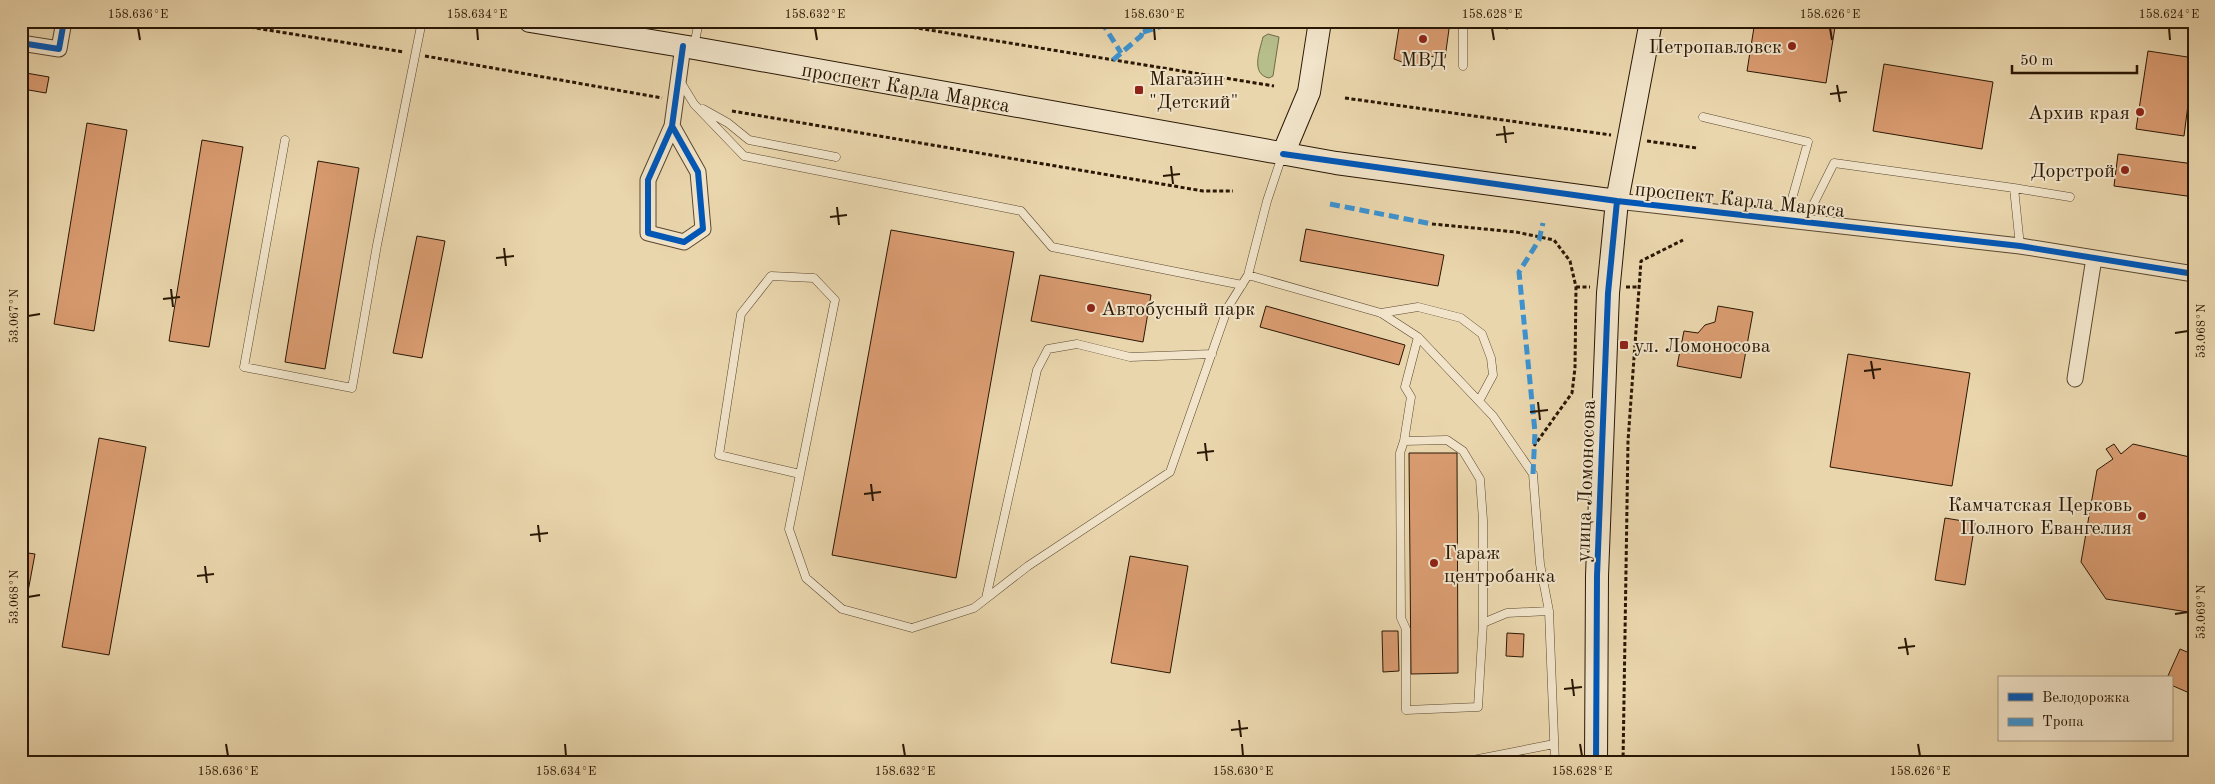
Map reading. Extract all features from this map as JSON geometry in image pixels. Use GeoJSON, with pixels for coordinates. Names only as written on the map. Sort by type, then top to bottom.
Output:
{"type":"FeatureCollection","features":[{"type":"Feature","properties":{"kind":"main road","name":"проспект Карла Маркса"},"geometry":{"type":"LineString","coordinates":[[530,21],[688,47],[1283,154],[1617,201]]}},
{"type":"Feature","properties":{"kind":"main road"},"geometry":{"type":"LineString","coordinates":[[1283,154],[1309,92],[1320,21]]}},
{"type":"Feature","properties":{"kind":"main road","name":"улица Ломоносова"},"geometry":{"type":"LineString","coordinates":[[1596,763],[1598,576],[1608,293],[1617,201],[1651,21]]}},
{"type":"Feature","properties":{"kind":"street"},"geometry":{"type":"LineString","coordinates":[[21,43],[59,49],[64,21]]}},
{"type":"Feature","properties":{"kind":"street"},"geometry":{"type":"LineString","coordinates":[[672,126],[698,172],[703,228],[684,242],[648,233],[648,180],[672,126],[678,80],[688,47]]}},
{"type":"Feature","properties":{"kind":"street","name":"проспект Карла Маркса"},"geometry":{"type":"LineString","coordinates":[[1617,201],[2020,246],[2194,274]]}},
{"type":"Feature","properties":{"kind":"street"},"geometry":{"type":"LineString","coordinates":[[2076,379],[2094,258]]}},
{"type":"Feature","properties":{"kind":"lane"},"geometry":{"type":"LineString","coordinates":[[285,140],[244,367],[352,388],[377,245],[422,21]]}},
{"type":"Feature","properties":{"kind":"lane"},"geometry":{"type":"LineString","coordinates":[[688,47],[699,21]]}},
{"type":"Feature","properties":{"kind":"lane"},"geometry":{"type":"LineString","coordinates":[[1463,21],[1463,66]]}},
{"type":"Feature","properties":{"kind":"lane"},"geometry":{"type":"LineString","coordinates":[[2112,21],[2131,24],[2132,21]]}},
{"type":"Feature","properties":{"kind":"lane"},"geometry":{"type":"LineString","coordinates":[[678,80],[694,104],[744,156],[1021,211],[1052,247],[1242,285]]}},
{"type":"Feature","properties":{"kind":"lane"},"geometry":{"type":"LineString","coordinates":[[694,104],[728,124],[749,140],[836,156]]}},
{"type":"Feature","properties":{"kind":"lane"},"geometry":{"type":"LineString","coordinates":[[1703,117],[1808,142],[1786,220]]}},
{"type":"Feature","properties":{"kind":"lane"},"geometry":{"type":"LineString","coordinates":[[800,474],[719,455],[742,314],[771,276],[814,278],[835,300],[789,529],[806,578],[842,609],[912,628],[974,608],[1028,566],[1170,472],[1228,307],[1248,275],[1267,201],[1283,154]]}},
{"type":"Feature","properties":{"kind":"lane"},"geometry":{"type":"LineString","coordinates":[[1804,223],[1834,163],[2070,196]]}},
{"type":"Feature","properties":{"kind":"lane"},"geometry":{"type":"LineString","coordinates":[[2014,188],[2020,246]]}},
{"type":"Feature","properties":{"kind":"lane"},"geometry":{"type":"LineString","coordinates":[[1248,275],[1381,313],[1418,337],[1493,416],[1533,474],[1540,564],[1549,611],[1555,763]]}},
{"type":"Feature","properties":{"kind":"lane"},"geometry":{"type":"LineString","coordinates":[[1381,313],[1418,307],[1461,318],[1482,334],[1491,358],[1493,374],[1479,401]]}},
{"type":"Feature","properties":{"kind":"lane"},"geometry":{"type":"LineString","coordinates":[[1404,441],[1447,440],[1463,451],[1480,479],[1483,520],[1483,623],[1478,707],[1406,710],[1406,629],[1401,618],[1400,453],[1404,441],[1411,397],[1404,387],[1418,337]]}},
{"type":"Feature","properties":{"kind":"lane"},"geometry":{"type":"LineString","coordinates":[[986,598],[1037,370],[1048,349],[1077,344],[1130,357],[1212,354]]}},
{"type":"Feature","properties":{"kind":"lane"},"geometry":{"type":"LineString","coordinates":[[1483,623],[1507,614],[1549,611]]}},
{"type":"Feature","properties":{"kind":"lane"},"geometry":{"type":"LineString","coordinates":[[1458,763],[1554,744]]}},
{"type":"Feature","properties":{"kind":"path"},"geometry":{"type":"LineString","coordinates":[[874,21],[1274,86]]}},
{"type":"Feature","properties":{"kind":"path"},"geometry":{"type":"LineString","coordinates":[[1344,98],[1697,148]]}},
{"type":"Feature","properties":{"kind":"path"},"geometry":{"type":"LineString","coordinates":[[1432,224],[1516,232],[1554,240],[1570,261],[1576,287],[1575,368],[1572,393],[1534,446]]}},
{"type":"Feature","properties":{"kind":"path"},"geometry":{"type":"LineString","coordinates":[[1623,763],[1628,440],[1641,261],[1683,240]]}},
{"type":"Feature","properties":{"kind":"green space"},"geometry":{"type":"Polygon","coordinates":[[[1268,34],[1279,37],[1273,76],[1269,78],[1263,76],[1258,67],[1263,37],[1268,34]]]}},
{"type":"Feature","properties":{"kind":"building","name":"МВД"},"geometry":{"type":"Polygon","coordinates":[[[1400,21],[1450,22],[1445,58],[1427,56],[1427,64],[1410,65],[1394,59],[1400,21]]]}},
{"type":"Feature","properties":{"kind":"building"},"geometry":{"type":"Polygon","coordinates":[[[1477,21],[1509,21],[1508,29],[1477,24],[1477,21]]]}},
{"type":"Feature","properties":{"kind":"building","name":"Петропавловск"},"geometry":{"type":"Polygon","coordinates":[[[1755,21],[1836,21],[1826,83],[1747,71],[1755,21]]]}},
{"type":"Feature","properties":{"kind":"building"},"geometry":{"type":"Polygon","coordinates":[[[2148,51],[2194,58],[2184,136],[2136,129],[2148,51]]]}},
{"type":"Feature","properties":{"kind":"building"},"geometry":{"type":"Polygon","coordinates":[[[1884,64],[1993,82],[1982,149],[1873,131],[1884,64]]]}},
{"type":"Feature","properties":{"kind":"building"},"geometry":{"type":"Polygon","coordinates":[[[26,73],[49,77],[46,93],[23,89],[26,73]]]}},
{"type":"Feature","properties":{"kind":"building"},"geometry":{"type":"Polygon","coordinates":[[[87,123],[127,130],[94,331],[54,324],[87,123]]]}},
{"type":"Feature","properties":{"kind":"building"},"geometry":{"type":"Polygon","coordinates":[[[202,140],[243,147],[209,347],[169,341],[202,140]]]}},
{"type":"Feature","properties":{"kind":"building"},"geometry":{"type":"Polygon","coordinates":[[[2118,154],[2194,164],[2194,197],[2114,186],[2118,154]]]}},
{"type":"Feature","properties":{"kind":"building"},"geometry":{"type":"Polygon","coordinates":[[[318,161],[359,168],[325,369],[285,362],[318,161]]]}},
{"type":"Feature","properties":{"kind":"building"},"geometry":{"type":"Polygon","coordinates":[[[1306,229],[1444,255],[1438,286],[1300,261],[1306,229]]]}},
{"type":"Feature","properties":{"kind":"building"},"geometry":{"type":"Polygon","coordinates":[[[891,230],[1014,252],[956,578],[832,555],[891,230]]]}},
{"type":"Feature","properties":{"kind":"building"},"geometry":{"type":"Polygon","coordinates":[[[417,236],[445,241],[422,358],[393,353],[417,236]]]}},
{"type":"Feature","properties":{"kind":"building","name":"Автобусный парк"},"geometry":{"type":"Polygon","coordinates":[[[1040,275],[1151,295],[1143,342],[1031,321],[1040,275]]]}},
{"type":"Feature","properties":{"kind":"building"},"geometry":{"type":"Polygon","coordinates":[[[1266,306],[1405,345],[1399,365],[1260,327],[1266,306]]]}},
{"type":"Feature","properties":{"kind":"building"},"geometry":{"type":"Polygon","coordinates":[[[1718,306],[1753,312],[1741,378],[1677,366],[1684,331],[1698,333],[1705,325],[1715,322],[1718,306]]]}},
{"type":"Feature","properties":{"kind":"building"},"geometry":{"type":"Polygon","coordinates":[[[1848,354],[1970,373],[1952,486],[1830,467],[1848,354]]]}},
{"type":"Feature","properties":{"kind":"building"},"geometry":{"type":"Polygon","coordinates":[[[99,438],[146,447],[109,655],[62,647],[99,438]]]}},
{"type":"Feature","properties":{"kind":"building","name":"Камчатская Церковь Полного Евангелия"},"geometry":{"type":"Polygon","coordinates":[[[2114,444],[2121,454],[2133,444],[2194,458],[2194,613],[2106,599],[2081,562],[2097,470],[2113,459],[2106,449],[2114,444]]]}},
{"type":"Feature","properties":{"kind":"building","name":"Гараж центробанка"},"geometry":{"type":"Polygon","coordinates":[[[1409,453],[1457,453],[1458,673],[1411,674],[1409,453]]]}},
{"type":"Feature","properties":{"kind":"building"},"geometry":{"type":"Polygon","coordinates":[[[1945,518],[1975,523],[1965,585],[1935,580],[1945,518]]]}},
{"type":"Feature","properties":{"kind":"building"},"geometry":{"type":"Polygon","coordinates":[[[21,552],[35,554],[21,629],[21,552]]]}},
{"type":"Feature","properties":{"kind":"building"},"geometry":{"type":"Polygon","coordinates":[[[1130,556],[1188,566],[1170,673],[1111,663],[1130,556]]]}},
{"type":"Feature","properties":{"kind":"building"},"geometry":{"type":"Polygon","coordinates":[[[1382,631],[1398,631],[1399,671],[1383,672],[1382,631]]]}},
{"type":"Feature","properties":{"kind":"building"},"geometry":{"type":"Polygon","coordinates":[[[1507,633],[1524,634],[1523,657],[1506,656],[1507,633]]]}},
{"type":"Feature","properties":{"kind":"building"},"geometry":{"type":"Polygon","coordinates":[[[2180,649],[2194,655],[2194,695],[2172,685],[2172,676],[2168,676],[2180,649]]]}},
{"type":"Feature","properties":{"kind":"marked path"},"geometry":{"type":"LineString","coordinates":[[1101,21],[1121,53]]}},
{"type":"Feature","properties":{"kind":"marked path"},"geometry":{"type":"LineString","coordinates":[[1113,60],[1141,36],[1147,21]]}},
{"type":"Feature","properties":{"kind":"marked path"},"geometry":{"type":"LineString","coordinates":[[1143,32],[1178,21]]}},
{"type":"Feature","properties":{"kind":"marked path"},"geometry":{"type":"LineString","coordinates":[[1330,204],[1432,224]]}},
{"type":"Feature","properties":{"kind":"marked path"},"geometry":{"type":"LineString","coordinates":[[1533,474],[1535,432],[1519,272],[1539,240],[1543,223]]}},
{"type":"Feature","properties":{"kind":"cycle path"},"geometry":{"type":"LineString","coordinates":[[21,43],[59,49],[64,21]]}},
{"type":"Feature","properties":{"kind":"cycle path"},"geometry":{"type":"LineString","coordinates":[[672,126],[648,180],[648,233],[684,242],[703,229],[698,172],[672,126],[683,46]]}},
{"type":"Feature","properties":{"kind":"cycle path"},"geometry":{"type":"LineString","coordinates":[[1283,154],[1617,201],[2020,246],[2194,274]]}},
{"type":"Feature","properties":{"kind":"cycle path"},"geometry":{"type":"LineString","coordinates":[[1596,763],[1597,576],[1608,293],[1617,201]]}},
{"type":"Feature","properties":{"kind":"place","name":"МВД"},"geometry":{"type":"Point","coordinates":[1423,39]}},
{"type":"Feature","properties":{"kind":"place","name":"Петропавловск"},"geometry":{"type":"Point","coordinates":[1792,46]}},
{"type":"Feature","properties":{"kind":"place","name":"Магазин \"Детский\""},"geometry":{"type":"Point","coordinates":[1139,90]}},
{"type":"Feature","properties":{"kind":"place","name":"Архив края"},"geometry":{"type":"Point","coordinates":[2140,112]}},
{"type":"Feature","properties":{"kind":"place","name":"Дорстрой"},"geometry":{"type":"Point","coordinates":[2125,170]}},
{"type":"Feature","properties":{"kind":"place","name":"Автобусный парк"},"geometry":{"type":"Point","coordinates":[1091,308]}},
{"type":"Feature","properties":{"kind":"place","name":"ул. Ломоносова"},"geometry":{"type":"Point","coordinates":[1624,345]}},
{"type":"Feature","properties":{"kind":"place","name":"Камчатская Церковь Полного Евангелия"},"geometry":{"type":"Point","coordinates":[2142,516]}},
{"type":"Feature","properties":{"kind":"place","name":"Гараж центробанка"},"geometry":{"type":"Point","coordinates":[1434,563]}}]}
